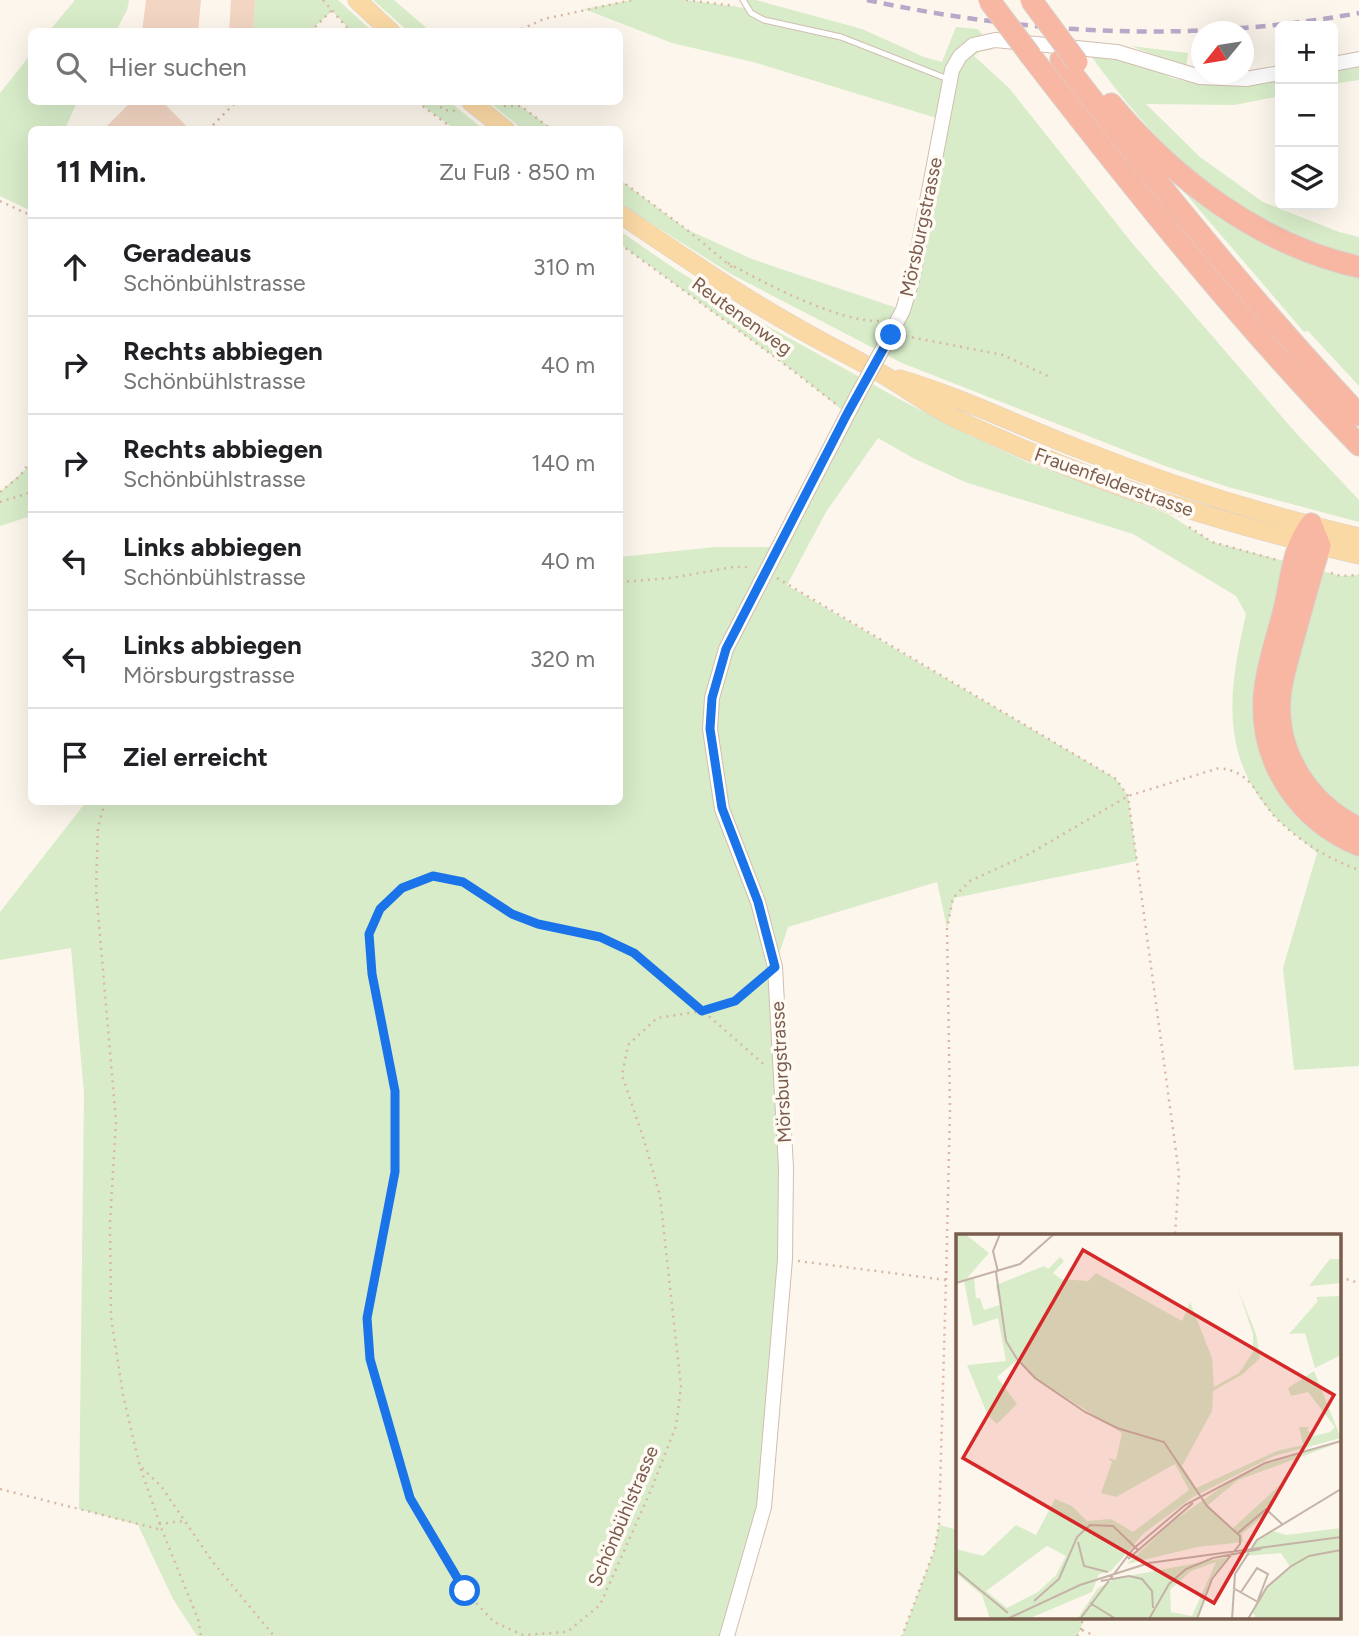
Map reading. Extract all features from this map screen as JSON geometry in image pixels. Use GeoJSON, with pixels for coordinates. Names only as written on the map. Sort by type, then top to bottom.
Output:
{"type":"FeatureCollection","features":[{"type":"Feature","properties":{"kind":"highway"},"geometry":{"type":"LineString","coordinates":[[989,0],[1198,267],[1359,445]]}},
{"type":"Feature","properties":{"kind":"highway"},"geometry":{"type":"LineString","coordinates":[[1016,0],[1136,132],[1210,198],[1283,241],[1359,267]]}},
{"type":"Feature","properties":{"kind":"highway"},"geometry":{"type":"LineString","coordinates":[[1031,0],[1069,61],[1201,237],[1359,415]]}},
{"type":"Feature","properties":{"kind":"highway"},"geometry":{"type":"LineString","coordinates":[[1310,537],[1280,700],[1281,726],[1290,759],[1305,785],[1332,813],[1359,828]]}},
{"type":"Feature","properties":{"kind":"highway"},"geometry":{"type":"LineString","coordinates":[[1310,537],[1292,564],[1266,683],[1264,708],[1268,741],[1279,772],[1301,805],[1324,827],[1359,845]]}},
{"type":"Feature","properties":{"kind":"main road"},"geometry":{"type":"LineString","coordinates":[[357,0],[387,28]]}},
{"type":"Feature","properties":{"kind":"main road"},"geometry":{"type":"LineString","coordinates":[[475,105],[501,126]]}},
{"type":"Feature","properties":{"kind":"main road","name":"Frauenfelderstrasse"},"geometry":{"type":"LineString","coordinates":[[623,216],[787,323],[883,374],[928,387],[1359,555]]}},
{"type":"Feature","properties":{"kind":"main road","name":"Frauenfelderstrasse"},"geometry":{"type":"LineString","coordinates":[[1310,537],[1359,537]]}},
{"type":"Feature","properties":{"kind":"street","name":"Mörsburgstrasse"},"geometry":{"type":"LineString","coordinates":[[727,1636],[764,1507],[785,1259],[786,1168],[775,967],[758,902],[722,808],[710,729],[712,698],[726,649],[903,310],[912,280],[950,80],[960,56],[973,45],[988,40],[1117,52],[1200,77],[1246,79],[1275,74]]}},
{"type":"Feature","properties":{"kind":"street"},"geometry":{"type":"LineString","coordinates":[[1338,63],[1359,59]]}},
{"type":"Feature","properties":{"kind":"lane"},"geometry":{"type":"LineString","coordinates":[[743,0],[746,8],[764,20],[841,37],[950,80]]}},
{"type":"Feature","properties":{"kind":"path"},"geometry":{"type":"LineString","coordinates":[[323,0],[348,28]]}},
{"type":"Feature","properties":{"kind":"path"},"geometry":{"type":"LineString","coordinates":[[524,28],[544,19],[632,0]]}},
{"type":"Feature","properties":{"kind":"path"},"geometry":{"type":"LineString","coordinates":[[686,0],[746,8]]}},
{"type":"Feature","properties":{"kind":"path"},"geometry":{"type":"LineString","coordinates":[[314,28],[332,10]]}},
{"type":"Feature","properties":{"kind":"path"},"geometry":{"type":"LineString","coordinates":[[212,126],[233,105]]}},
{"type":"Feature","properties":{"kind":"path"},"geometry":{"type":"LineString","coordinates":[[421,105],[450,126]]}},
{"type":"Feature","properties":{"kind":"path"},"geometry":{"type":"LineString","coordinates":[[438,105],[444,110],[455,111]]}},
{"type":"Feature","properties":{"kind":"path"},"geometry":{"type":"LineString","coordinates":[[500,106],[521,106],[547,126]]}},
{"type":"Feature","properties":{"kind":"path"},"geometry":{"type":"LineString","coordinates":[[623,182],[741,276]]}},
{"type":"Feature","properties":{"kind":"path"},"geometry":{"type":"LineString","coordinates":[[0,201],[28,214]]}},
{"type":"Feature","properties":{"kind":"path","name":"Reutenenweg"},"geometry":{"type":"LineString","coordinates":[[623,246],[795,372],[847,414]]}},
{"type":"Feature","properties":{"kind":"path"},"geometry":{"type":"LineString","coordinates":[[722,259],[756,278],[819,306],[852,317],[876,321]]}},
{"type":"Feature","properties":{"kind":"path"},"geometry":{"type":"LineString","coordinates":[[890,336],[1003,355],[1052,378]]}},
{"type":"Feature","properties":{"kind":"path"},"geometry":{"type":"LineString","coordinates":[[0,492],[20,476],[28,465]]}},
{"type":"Feature","properties":{"kind":"path"},"geometry":{"type":"LineString","coordinates":[[0,502],[28,493]]}},
{"type":"Feature","properties":{"kind":"path"},"geometry":{"type":"LineString","coordinates":[[623,582],[671,578],[733,566],[765,571],[1116,779],[1128,796],[1179,1174],[1175,1234]]}},
{"type":"Feature","properties":{"kind":"path"},"geometry":{"type":"LineString","coordinates":[[902,1636],[934,1551],[939,1525],[950,1109],[947,928],[953,898],[970,881],[1031,853],[1128,796],[1219,768],[1247,778],[1276,817],[1318,852],[1359,870]]}},
{"type":"Feature","properties":{"kind":"path"},"geometry":{"type":"LineString","coordinates":[[104,805],[98,827],[96,890],[117,1121],[110,1223],[109,1293],[118,1367],[140,1467],[159,1524],[198,1619],[201,1636]]}},
{"type":"Feature","properties":{"kind":"path","name":"Schönbühlstrasse"},"geometry":{"type":"LineString","coordinates":[[775,967],[735,1001],[702,1011],[657,1018],[628,1045],[622,1075],[660,1196],[681,1387],[677,1426],[600,1605],[567,1632],[523,1635],[494,1622],[465,1591],[410,1498],[370,1359],[367,1318],[395,1172],[395,1091],[372,974],[369,934],[380,909],[402,888],[433,876],[463,882],[512,914],[538,924],[600,937],[634,953],[702,1011],[783,1081]]}},
{"type":"Feature","properties":{"kind":"path"},"geometry":{"type":"LineString","coordinates":[[785,1259],[946,1280]]}},
{"type":"Feature","properties":{"kind":"path"},"geometry":{"type":"LineString","coordinates":[[1342,1278],[1359,1283]]}},
{"type":"Feature","properties":{"kind":"path"},"geometry":{"type":"LineString","coordinates":[[140,1467],[161,1486],[212,1561],[274,1636]]}},
{"type":"Feature","properties":{"kind":"path"},"geometry":{"type":"LineString","coordinates":[[0,1489],[162,1530]]}},
{"type":"Feature","properties":{"kind":"path"},"geometry":{"type":"LineString","coordinates":[[159,1524],[184,1521]]}},
{"type":"Feature","properties":{"kind":"path"},"geometry":{"type":"LineString","coordinates":[[1077,1636],[1082,1629],[1083,1618]]}},
{"type":"Feature","properties":{"kind":"path"},"geometry":{"type":"LineString","coordinates":[[1082,1629],[1095,1636]]}},
{"type":"Feature","properties":{"kind":"green space"},"geometry":{"type":"Polygon","coordinates":[[[75,0],[129,0],[118,28],[52,28],[75,0]]]}},
{"type":"Feature","properties":{"kind":"green space"},"geometry":{"type":"Polygon","coordinates":[[[255,0],[338,0],[369,28],[348,28],[332,11],[313,28],[253,28],[255,0]]]}},
{"type":"Feature","properties":{"kind":"green space"},"geometry":{"type":"Polygon","coordinates":[[[373,0],[394,0],[427,28],[405,28],[373,0]]]}},
{"type":"Feature","properties":{"kind":"green space"},"geometry":{"type":"Polygon","coordinates":[[[632,0],[686,0],[745,8],[743,0],[756,0],[862,29],[924,57],[942,62],[956,27],[978,29],[993,49],[974,56],[1009,88],[1132,243],[1296,433],[1359,500],[1359,522],[1228,487],[1165,466],[902,363],[731,274],[625,207],[623,182],[686,229],[752,259],[903,310],[943,120],[753,62],[672,43],[584,9],[632,0]]]}},
{"type":"Feature","properties":{"kind":"green space"},"geometry":{"type":"Polygon","coordinates":[[[1131,46],[1188,53],[1186,67],[1131,46]]]}},
{"type":"Feature","properties":{"kind":"green space"},"geometry":{"type":"Polygon","coordinates":[[[1091,56],[1138,62],[1191,84],[1243,85],[1275,79],[1275,97],[1235,105],[1146,104],[1200,157],[1263,202],[1275,207],[1275,210],[1283,210],[1359,237],[1359,386],[1308,331],[1304,332],[1179,186],[1237,217],[1341,253],[1275,227],[1221,194],[1173,153],[1110,82],[1091,56]]]}},
{"type":"Feature","properties":{"kind":"green space"},"geometry":{"type":"Polygon","coordinates":[[[28,58],[28,105],[76,105],[66,126],[28,126],[28,210],[0,196],[0,93],[28,58]]]}},
{"type":"Feature","properties":{"kind":"green space"},"geometry":{"type":"Polygon","coordinates":[[[1359,62],[1359,80],[1338,83],[1338,66],[1359,62]]]}},
{"type":"Feature","properties":{"kind":"green space"},"geometry":{"type":"Polygon","coordinates":[[[421,105],[454,105],[479,126],[451,126],[421,105]]]}},
{"type":"Feature","properties":{"kind":"green space"},"geometry":{"type":"Polygon","coordinates":[[[493,105],[519,105],[548,126],[518,126],[493,105]]]}},
{"type":"Feature","properties":{"kind":"green space"},"geometry":{"type":"Polygon","coordinates":[[[623,233],[762,323],[899,399],[1027,462],[1168,514],[1212,542],[1341,576],[1359,575],[1359,1066],[1294,1070],[1283,968],[1317,853],[1276,818],[1257,795],[1244,771],[1233,721],[1233,695],[1235,669],[1246,614],[1236,596],[1133,534],[965,482],[878,438],[826,512],[787,585],[1116,779],[1128,796],[1137,861],[954,898],[947,928],[937,882],[788,927],[775,967],[786,1168],[764,1507],[727,1636],[197,1636],[173,1599],[138,1525],[79,1509],[84,1093],[71,948],[0,960],[0,912],[84,805],[623,805],[623,557],[714,547],[778,547],[847,414],[795,372],[623,246],[623,233]]]}},
{"type":"Feature","properties":{"kind":"green space"},"geometry":{"type":"Polygon","coordinates":[[[28,467],[28,517],[0,526],[0,492],[28,467]]]}},
{"type":"Feature","properties":{"kind":"green space"},"geometry":{"type":"Polygon","coordinates":[[[939,1525],[956,1529],[956,1618],[1083,1618],[1081,1629],[1077,1636],[902,1636],[934,1551],[939,1525]]]}},
{"type":"Feature","properties":{"kind":"building"},"geometry":{"type":"Polygon","coordinates":[[[146,0],[201,0],[198,28],[142,28],[146,0]]]}},
{"type":"Feature","properties":{"kind":"building"},"geometry":{"type":"Polygon","coordinates":[[[231,0],[255,0],[253,28],[229,28],[231,0]]]}},
{"type":"Feature","properties":{"kind":"building"},"geometry":{"type":"Polygon","coordinates":[[[128,105],[166,105],[186,126],[107,126],[128,105]]]}},
{"type":"Feature","properties":{"kind":"railway"},"geometry":{"type":"LineString","coordinates":[[867,0],[989,21],[1112,31],[1235,29],[1359,13]]}},
{"type":"Feature","properties":{"kind":"route"},"geometry":{"type":"LineString","coordinates":[[465,1591],[410,1498],[370,1359],[367,1318],[395,1172],[395,1091],[372,974],[369,934],[380,909],[402,888],[433,876],[463,882],[512,914],[538,924],[600,937],[634,953],[702,1011],[735,1001],[775,967],[758,902],[722,808],[710,729],[712,698],[726,649],[847,414],[891,335]]}}]}
